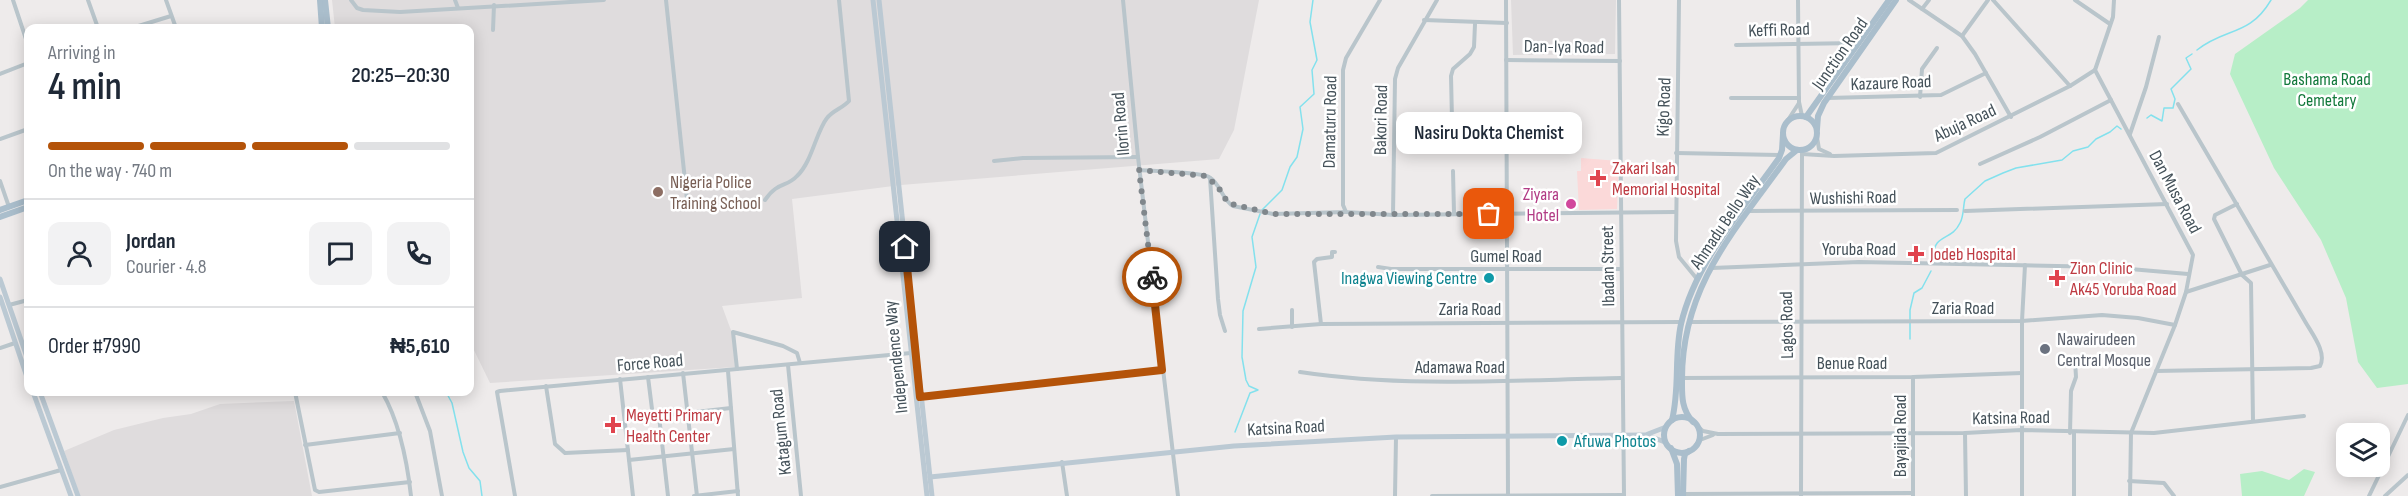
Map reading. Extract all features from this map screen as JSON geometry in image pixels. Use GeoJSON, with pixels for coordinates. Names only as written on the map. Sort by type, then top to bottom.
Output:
{"type":"FeatureCollection","features":[{"type":"Feature","properties":{"kind":"main road"},"geometry":{"type":"LineString","coordinates":[[320,0],[322,24]]}},
{"type":"Feature","properties":{"kind":"main road"},"geometry":{"type":"LineString","coordinates":[[325,0],[327,24]]}},
{"type":"Feature","properties":{"kind":"main road","name":"Independence Way"},"geometry":{"type":"LineString","coordinates":[[873,0],[927,496]]}},
{"type":"Feature","properties":{"kind":"main road","name":"Independence Way"},"geometry":{"type":"LineString","coordinates":[[879,0],[932,496]]}},
{"type":"Feature","properties":{"kind":"main road","name":"Junction Road"},"geometry":{"type":"LineString","coordinates":[[1804,116],[1888,0]]}},
{"type":"Feature","properties":{"kind":"main road","name":"Junction Road"},"geometry":{"type":"LineString","coordinates":[[1817,129],[1818,116],[1827,99],[1896,0]]}},
{"type":"Feature","properties":{"kind":"main road"},"geometry":{"type":"LineString","coordinates":[[1804,116],[1817,129],[1817,137],[1810,147],[1799,151],[1787,144],[1783,134],[1788,120],[1804,116]]}},
{"type":"Feature","properties":{"kind":"main road","name":"Ahmadu Bello Way"},"geometry":{"type":"LineString","coordinates":[[1672,420],[1676,406],[1677,350],[1697,279],[1780,155],[1783,134]]}},
{"type":"Feature","properties":{"kind":"main road","name":"Ahmadu Bello Way"},"geometry":{"type":"LineString","coordinates":[[1695,424],[1687,416],[1683,405],[1685,322],[1710,268],[1789,155],[1799,151]]}},
{"type":"Feature","properties":{"kind":"main road"},"geometry":{"type":"LineString","coordinates":[[0,217],[24,202]]}},
{"type":"Feature","properties":{"kind":"main road"},"geometry":{"type":"LineString","coordinates":[[0,210],[24,208]]}},
{"type":"Feature","properties":{"kind":"main road"},"geometry":{"type":"LineString","coordinates":[[0,279],[15,343],[24,369]]}},
{"type":"Feature","properties":{"kind":"main road"},"geometry":{"type":"LineString","coordinates":[[0,297],[24,344]]}},
{"type":"Feature","properties":{"kind":"main road"},"geometry":{"type":"LineString","coordinates":[[34,396],[71,496]]}},
{"type":"Feature","properties":{"kind":"main road"},"geometry":{"type":"LineString","coordinates":[[41,396],[78,496]]}},
{"type":"Feature","properties":{"kind":"main road"},"geometry":{"type":"LineString","coordinates":[[1681,495],[1685,454],[1694,447],[1699,436],[1695,424],[1683,418],[1672,420],[1666,427],[1665,442],[1677,452],[1694,447]]}},
{"type":"Feature","properties":{"kind":"main road","name":"Katsina Road"},"geometry":{"type":"LineString","coordinates":[[1646,435],[1666,427]]}},
{"type":"Feature","properties":{"kind":"main road","name":"Katsina Road"},"geometry":{"type":"LineString","coordinates":[[930,477],[1234,446],[1396,437],[1646,435],[1665,442]]}},
{"type":"Feature","properties":{"kind":"main road"},"geometry":{"type":"LineString","coordinates":[[1671,447],[1677,464],[1681,495]]}},
{"type":"Feature","properties":{"kind":"street"},"geometry":{"type":"LineString","coordinates":[[13,0],[24,33]]}},
{"type":"Feature","properties":{"kind":"street"},"geometry":{"type":"LineString","coordinates":[[88,0],[97,24]]}},
{"type":"Feature","properties":{"kind":"street"},"geometry":{"type":"LineString","coordinates":[[166,0],[174,24]]}},
{"type":"Feature","properties":{"kind":"street"},"geometry":{"type":"LineString","coordinates":[[351,0],[357,8],[363,10],[400,12],[604,0]]}},
{"type":"Feature","properties":{"kind":"street"},"geometry":{"type":"LineString","coordinates":[[455,0],[458,8]]}},
{"type":"Feature","properties":{"kind":"street"},"geometry":{"type":"LineString","coordinates":[[666,0],[688,209]]}},
{"type":"Feature","properties":{"kind":"street"},"geometry":{"type":"LineString","coordinates":[[765,200],[772,189],[797,176],[818,139],[826,119],[849,101],[838,0]]}},
{"type":"Feature","properties":{"kind":"street","name":"Ilorin Road"},"geometry":{"type":"LineString","coordinates":[[1123,0],[1139,170],[1178,496]]}},
{"type":"Feature","properties":{"kind":"street","name":"Damaturu Road"},"geometry":{"type":"LineString","coordinates":[[1348,213],[1343,205],[1343,70],[1347,58],[1380,0]]}},
{"type":"Feature","properties":{"kind":"street","name":"Bakori Road"},"geometry":{"type":"LineString","coordinates":[[1393,215],[1395,79],[1398,68],[1437,0]]}},
{"type":"Feature","properties":{"kind":"street"},"geometry":{"type":"LineString","coordinates":[[1506,0],[1508,496]]}},
{"type":"Feature","properties":{"kind":"street","name":"Ibadan Street"},"geometry":{"type":"LineString","coordinates":[[1619,0],[1621,378],[1624,496]]}},
{"type":"Feature","properties":{"kind":"street","name":"Kigo Road"},"geometry":{"type":"LineString","coordinates":[[1679,0],[1676,241],[1679,257],[1697,279]]}},
{"type":"Feature","properties":{"kind":"street"},"geometry":{"type":"LineString","coordinates":[[1798,0],[1799,100],[1804,116]]}},
{"type":"Feature","properties":{"kind":"street"},"geometry":{"type":"LineString","coordinates":[[1909,0],[1962,36],[2011,117]]}},
{"type":"Feature","properties":{"kind":"street"},"geometry":{"type":"LineString","coordinates":[[1922,9],[1929,0]]}},
{"type":"Feature","properties":{"kind":"street"},"geometry":{"type":"LineString","coordinates":[[1962,36],[1990,0],[2070,86]]}},
{"type":"Feature","properties":{"kind":"street"},"geometry":{"type":"LineString","coordinates":[[2075,0],[2110,24]]}},
{"type":"Feature","properties":{"kind":"street"},"geometry":{"type":"LineString","coordinates":[[2095,70],[2110,24],[2114,0]]}},
{"type":"Feature","properties":{"kind":"street"},"geometry":{"type":"LineString","coordinates":[[493,30],[494,5]]}},
{"type":"Feature","properties":{"kind":"street"},"geometry":{"type":"LineString","coordinates":[[145,24],[171,16]]}},
{"type":"Feature","properties":{"kind":"street"},"geometry":{"type":"LineString","coordinates":[[1424,20],[1475,24],[1507,23]]}},
{"type":"Feature","properties":{"kind":"street"},"geometry":{"type":"LineString","coordinates":[[1452,120],[1451,76],[1453,69],[1470,54],[1474,47],[1475,24]]}},
{"type":"Feature","properties":{"kind":"street"},"geometry":{"type":"LineString","coordinates":[[2129,135],[2146,87],[2159,37]]}},
{"type":"Feature","properties":{"kind":"street","name":"Keffi Road"},"geometry":{"type":"LineString","coordinates":[[1736,45],[1798,42],[1859,43]]}},
{"type":"Feature","properties":{"kind":"street"},"geometry":{"type":"LineString","coordinates":[[1920,97],[1922,69],[1938,48]]}},
{"type":"Feature","properties":{"kind":"street","name":"Dan-Iya Road"},"geometry":{"type":"LineString","coordinates":[[1506,60],[1620,61]]}},
{"type":"Feature","properties":{"kind":"street"},"geometry":{"type":"LineString","coordinates":[[0,74],[24,65]]}},
{"type":"Feature","properties":{"kind":"street","name":"Abuja Road"},"geometry":{"type":"LineString","coordinates":[[1799,151],[1834,156],[1936,153],[2011,117],[2095,70]]}},
{"type":"Feature","properties":{"kind":"street","name":"Dan Musa Road"},"geometry":{"type":"LineString","coordinates":[[2095,70],[2193,255],[2186,292],[2175,325],[2131,434],[2130,496]]}},
{"type":"Feature","properties":{"kind":"street","name":"Kazaure Road"},"geometry":{"type":"LineString","coordinates":[[1827,99],[1941,95],[1986,73]]}},
{"type":"Feature","properties":{"kind":"street"},"geometry":{"type":"LineString","coordinates":[[1731,98],[1799,100]]}},
{"type":"Feature","properties":{"kind":"street"},"geometry":{"type":"LineString","coordinates":[[1788,120],[1799,100]]}},
{"type":"Feature","properties":{"kind":"street"},"geometry":{"type":"LineString","coordinates":[[1980,164],[2040,137],[2111,100]]}},
{"type":"Feature","properties":{"kind":"street"},"geometry":{"type":"LineString","coordinates":[[2156,371],[2311,368],[2320,366],[2323,361],[2322,352],[2306,323],[2270,265],[2178,104]]}},
{"type":"Feature","properties":{"kind":"street"},"geometry":{"type":"LineString","coordinates":[[0,139],[24,130]]}},
{"type":"Feature","properties":{"kind":"street"},"geometry":{"type":"LineString","coordinates":[[1817,137],[1819,148],[1834,156]]}},
{"type":"Feature","properties":{"kind":"street","name":"Lagos Road"},"geometry":{"type":"LineString","coordinates":[[1799,151],[1801,495]]}},
{"type":"Feature","properties":{"kind":"street"},"geometry":{"type":"LineString","coordinates":[[1676,153],[1780,155]]}},
{"type":"Feature","properties":{"kind":"street"},"geometry":{"type":"LineString","coordinates":[[994,161],[1023,158],[1138,157]]}},
{"type":"Feature","properties":{"kind":"street"},"geometry":{"type":"LineString","coordinates":[[1139,170],[1210,178],[1228,203],[1268,213],[1393,215],[1675,212]]}},
{"type":"Feature","properties":{"kind":"street"},"geometry":{"type":"LineString","coordinates":[[1453,171],[1454,214]]}},
{"type":"Feature","properties":{"kind":"street"},"geometry":{"type":"LineString","coordinates":[[1210,178],[1218,298],[1225,332]]}},
{"type":"Feature","properties":{"kind":"street"},"geometry":{"type":"LineString","coordinates":[[0,181],[10,210]]}},
{"type":"Feature","properties":{"kind":"street"},"geometry":{"type":"LineString","coordinates":[[1965,211],[2167,204]]}},
{"type":"Feature","properties":{"kind":"street"},"geometry":{"type":"LineString","coordinates":[[2237,204],[2215,215],[2214,219],[2242,275],[2251,283],[2253,421]]}},
{"type":"Feature","properties":{"kind":"street","name":"Wushishi Road"},"geometry":{"type":"LineString","coordinates":[[1749,211],[1957,210]]}},
{"type":"Feature","properties":{"kind":"street"},"geometry":{"type":"LineString","coordinates":[[1320,324],[1314,262],[1317,259],[1332,256],[1332,252],[1335,252]]}},
{"type":"Feature","properties":{"kind":"street","name":"Yoruba Road"},"geometry":{"type":"LineString","coordinates":[[1710,268],[1800,263],[2025,265],[2107,267],[2188,274]]}},
{"type":"Feature","properties":{"kind":"street"},"geometry":{"type":"LineString","coordinates":[[2022,496],[2020,430],[2025,265]]}},
{"type":"Feature","properties":{"kind":"street"},"geometry":{"type":"LineString","coordinates":[[2186,292],[2270,265]]}},
{"type":"Feature","properties":{"kind":"street","name":"Gumel Road"},"geometry":{"type":"LineString","coordinates":[[1378,267],[1391,269],[1622,269]]}},
{"type":"Feature","properties":{"kind":"street"},"geometry":{"type":"LineString","coordinates":[[6,305],[24,301]]}},
{"type":"Feature","properties":{"kind":"street"},"geometry":{"type":"LineString","coordinates":[[1292,310],[1292,327]]}},
{"type":"Feature","properties":{"kind":"street","name":"Zaria Road"},"geometry":{"type":"LineString","coordinates":[[1259,329],[1320,324],[1506,322],[2022,321],[2102,315],[2138,318],[2175,325]]}},
{"type":"Feature","properties":{"kind":"street"},"geometry":{"type":"LineString","coordinates":[[737,369],[733,332],[783,346],[797,353],[800,363]]}},
{"type":"Feature","properties":{"kind":"street"},"geometry":{"type":"LineString","coordinates":[[0,348],[15,343]]}},
{"type":"Feature","properties":{"kind":"street","name":"Force Road"},"geometry":{"type":"LineString","coordinates":[[515,496],[497,392],[911,353]]}},
{"type":"Feature","properties":{"kind":"street"},"geometry":{"type":"LineString","coordinates":[[2074,496],[2071,391],[2076,377],[2075,360]]}},
{"type":"Feature","properties":{"kind":"street","name":"Katagum Road"},"geometry":{"type":"LineString","coordinates":[[788,365],[801,496]]}},
{"type":"Feature","properties":{"kind":"street"},"geometry":{"type":"LineString","coordinates":[[920,397],[1162,370]]}},
{"type":"Feature","properties":{"kind":"street"},"geometry":{"type":"LineString","coordinates":[[683,373],[696,496],[738,493],[728,371]]}},
{"type":"Feature","properties":{"kind":"street","name":"Adamawa Road"},"geometry":{"type":"LineString","coordinates":[[1300,372],[1334,377],[1403,381],[1621,378]]}},
{"type":"Feature","properties":{"kind":"street","name":"Benue Road"},"geometry":{"type":"LineString","coordinates":[[1682,378],[1913,377],[2022,373]]}},
{"type":"Feature","properties":{"kind":"street"},"geometry":{"type":"LineString","coordinates":[[648,377],[653,417]]}},
{"type":"Feature","properties":{"kind":"street","name":"Bayajida Road"},"geometry":{"type":"LineString","coordinates":[[1913,377],[1913,495]]}},
{"type":"Feature","properties":{"kind":"street"},"geometry":{"type":"LineString","coordinates":[[620,379],[633,496]]}},
{"type":"Feature","properties":{"kind":"street"},"geometry":{"type":"LineString","coordinates":[[546,386],[555,444],[560,450],[565,453],[628,450]]}},
{"type":"Feature","properties":{"kind":"street"},"geometry":{"type":"LineString","coordinates":[[296,396],[315,490],[319,492],[410,482]]}},
{"type":"Feature","properties":{"kind":"street"},"geometry":{"type":"LineString","coordinates":[[384,396],[400,433],[411,496]]}},
{"type":"Feature","properties":{"kind":"street"},"geometry":{"type":"LineString","coordinates":[[417,396],[430,431],[442,496]]}},
{"type":"Feature","properties":{"kind":"street"},"geometry":{"type":"LineString","coordinates":[[625,420],[731,408]]}},
{"type":"Feature","properties":{"kind":"street"},"geometry":{"type":"LineString","coordinates":[[2369,496],[2408,415]]}},
{"type":"Feature","properties":{"kind":"street"},"geometry":{"type":"LineString","coordinates":[[659,416],[668,496]]}},
{"type":"Feature","properties":{"kind":"street","name":"Katsina Road"},"geometry":{"type":"LineString","coordinates":[[1695,424],[1703,431],[1718,434],[1965,433],[2020,430],[2131,434],[2304,416]]}},
{"type":"Feature","properties":{"kind":"street"},"geometry":{"type":"LineString","coordinates":[[305,445],[400,433]]}},
{"type":"Feature","properties":{"kind":"street"},"geometry":{"type":"LineString","coordinates":[[1965,433],[1966,496]]}},
{"type":"Feature","properties":{"kind":"street","name":"Katsina Road"},"geometry":{"type":"LineString","coordinates":[[1694,447],[1705,437],[1718,434]]}},
{"type":"Feature","properties":{"kind":"street"},"geometry":{"type":"LineString","coordinates":[[1395,496],[1396,437]]}},
{"type":"Feature","properties":{"kind":"street"},"geometry":{"type":"LineString","coordinates":[[629,460],[734,449]]}},
{"type":"Feature","properties":{"kind":"street"},"geometry":{"type":"LineString","coordinates":[[1062,462],[1067,496]]}},
{"type":"Feature","properties":{"kind":"street"},"geometry":{"type":"LineString","coordinates":[[0,487],[62,470]]}},
{"type":"Feature","properties":{"kind":"street"},"geometry":{"type":"LineString","coordinates":[[2385,496],[2408,475]]}},
{"type":"Feature","properties":{"kind":"street"},"geometry":{"type":"LineString","coordinates":[[2129,481],[2164,483],[2174,496]]}},
{"type":"Feature","properties":{"kind":"street"},"geometry":{"type":"LineString","coordinates":[[1681,495],[1913,495]]}},
{"type":"Feature","properties":{"kind":"street"},"geometry":{"type":"LineString","coordinates":[[1432,496],[1624,496]]}},
{"type":"Feature","properties":{"kind":"shaded area","name":"Nigeria Police Training School"},"geometry":{"type":"Polygon","coordinates":[[[332,0],[1259,0],[1234,130],[1219,159],[901,185],[792,199],[802,298],[722,306],[732,333],[735,367],[490,383],[474,350],[474,24],[335,24],[332,0]]]}},
{"type":"Feature","properties":{"kind":"shaded area"},"geometry":{"type":"Polygon","coordinates":[[[1511,0],[1616,0],[1615,54],[1513,55],[1511,0]]]}},
{"type":"Feature","properties":{"kind":"shaded area","name":"Zakari Isah Memorial Hospital"},"geometry":{"type":"Polygon","coordinates":[[[1581,158],[1619,161],[1617,209],[1579,210],[1577,171],[1581,171],[1581,158]]]}},
{"type":"Feature","properties":{"kind":"shaded area"},"geometry":{"type":"Polygon","coordinates":[[[294,401],[312,496],[80,496],[64,451],[114,430],[191,414],[220,404],[294,401]]]}},
{"type":"Feature","properties":{"kind":"green space","name":"Bashama Road Cemetary"},"geometry":{"type":"Polygon","coordinates":[[[2308,0],[2408,0],[2408,384],[2377,388],[2358,362],[2346,298],[2321,240],[2274,168],[2230,74],[2235,54],[2308,0]]]}},
{"type":"Feature","properties":{"kind":"green space"},"geometry":{"type":"Polygon","coordinates":[[[2304,469],[2315,472],[2304,496],[2242,496],[2240,474],[2262,471],[2289,480],[2304,469]]]}},
{"type":"Feature","properties":{"kind":"waterway"},"geometry":{"type":"LineString","coordinates":[[1262,210],[1282,190],[1290,167],[1297,157],[1303,129],[1300,107],[1314,94],[1312,70],[1317,60],[1310,22],[1313,0]]}},
{"type":"Feature","properties":{"kind":"waterway"},"geometry":{"type":"LineString","coordinates":[[2197,50],[2246,26],[2263,12],[2271,0]]}},
{"type":"Feature","properties":{"kind":"waterway"},"geometry":{"type":"LineString","coordinates":[[2147,118],[2151,115],[2162,121],[2164,108],[2173,108],[2175,99],[2171,89],[2191,69],[2186,58],[2192,54]]}},
{"type":"Feature","properties":{"kind":"waterway"},"geometry":{"type":"LineString","coordinates":[[1933,258],[1936,244],[1952,233],[1960,223],[1965,199],[1985,181],[2016,168],[2062,160],[2073,151],[2088,147],[2117,126],[2121,129]]}},
{"type":"Feature","properties":{"kind":"waterway"},"geometry":{"type":"LineString","coordinates":[[1235,432],[1250,393],[1258,390],[1249,386],[1246,380],[1242,357],[1243,311],[1256,267],[1252,237],[1260,214]]}},
{"type":"Feature","properties":{"kind":"waterway"},"geometry":{"type":"LineString","coordinates":[[1910,339],[1910,310],[1914,293],[1922,288],[1931,271]]}},
{"type":"Feature","properties":{"kind":"waterway"},"geometry":{"type":"LineString","coordinates":[[448,396],[452,403],[463,452],[469,468],[480,481],[482,496]]}},
{"type":"Feature","properties":{"kind":"way so far"},"geometry":{"type":"LineString","coordinates":[[1152,277],[1139,170],[1206,176],[1233,206],[1273,214],[1346,212],[1349,214],[1489,214]]}},
{"type":"Feature","properties":{"kind":"place","name":"Zakari Isah Memorial Hospital"},"geometry":{"type":"Point","coordinates":[1598,178]}},
{"type":"Feature","properties":{"kind":"place","name":"Nigeria Police Training School"},"geometry":{"type":"Point","coordinates":[658,192]}},
{"type":"Feature","properties":{"kind":"place","name":"Ziyara Hotel"},"geometry":{"type":"Point","coordinates":[1571,204]}},
{"type":"Feature","properties":{"kind":"place","name":"Nasiru Dokta Chemist"},"geometry":{"type":"Point","coordinates":[1489,214]}},
{"type":"Feature","properties":{"kind":"place","name":"Jodeb Hospital"},"geometry":{"type":"Point","coordinates":[1916,254]}},
{"type":"Feature","properties":{"kind":"place","name":"Inagwa Viewing Centre"},"geometry":{"type":"Point","coordinates":[1489,278]}},
{"type":"Feature","properties":{"kind":"place","name":"Zion Clinic Ak45 Yoruba Road"},"geometry":{"type":"Point","coordinates":[2057,278]}},
{"type":"Feature","properties":{"kind":"place","name":"Nawairudeen Central Mosque"},"geometry":{"type":"Point","coordinates":[2045,349]}},
{"type":"Feature","properties":{"kind":"place","name":"Meyetti Primary Health Center"},"geometry":{"type":"Point","coordinates":[613,425]}},
{"type":"Feature","properties":{"kind":"place","name":"Afuwa Photos"},"geometry":{"type":"Point","coordinates":[1562,441]}},
{"type":"Feature","properties":{"kind":"route"},"geometry":{"type":"LineString","coordinates":[[905,247],[920,397],[1162,370],[1152,277]]}}]}
